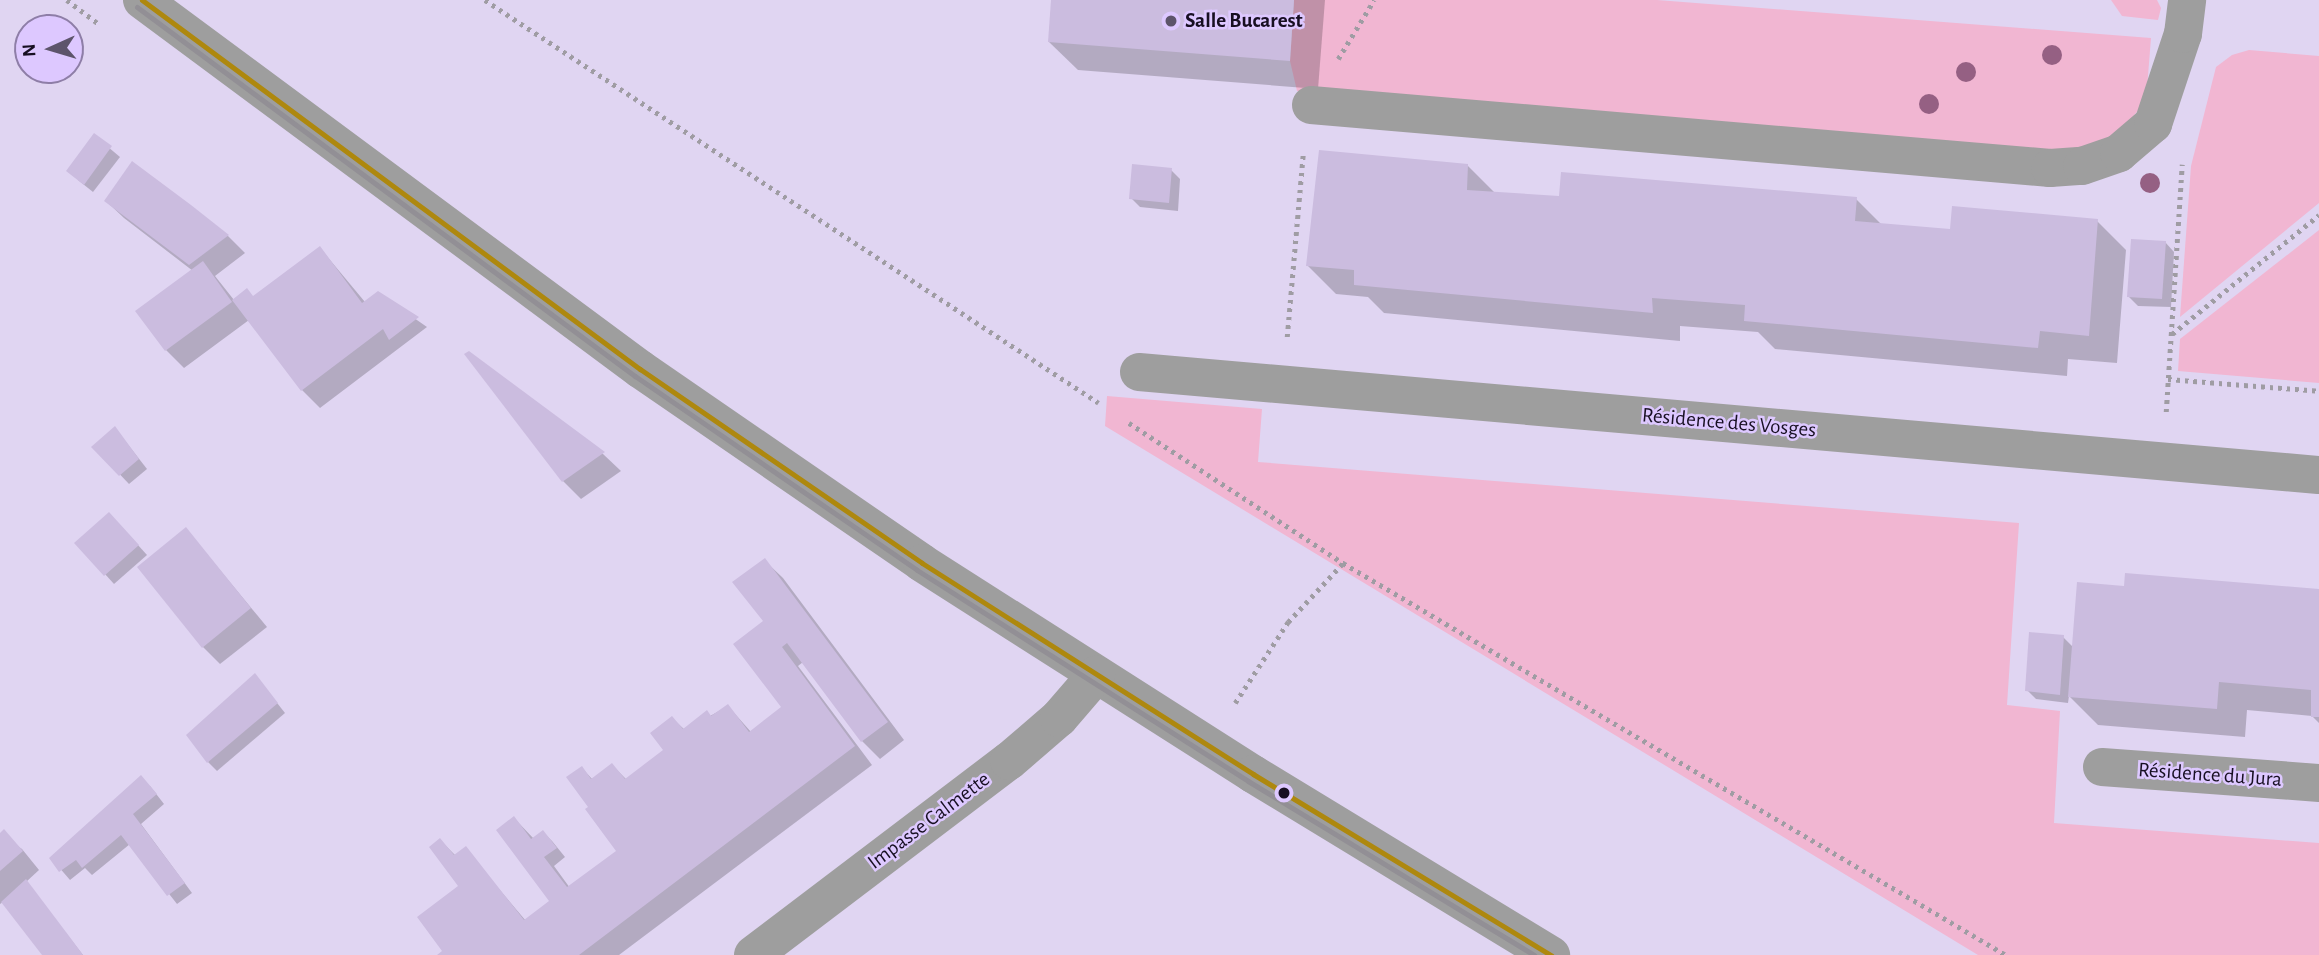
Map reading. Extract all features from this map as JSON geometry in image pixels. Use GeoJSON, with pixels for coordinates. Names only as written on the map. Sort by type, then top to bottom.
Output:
{"type":"FeatureCollection","features":[{"type":"Feature","properties":{"kind":"street"},"geometry":{"type":"LineString","coordinates":[[142,0],[640,369],[922,563],[1208,745],[1551,955]]}},
{"type":"Feature","properties":{"kind":"street"},"geometry":{"type":"LineString","coordinates":[[1311,105],[2050,168],[2082,166],[2119,153],[2153,124],[2183,34],[2187,0]]}},
{"type":"Feature","properties":{"kind":"street","name":"Résidence des Vosges"},"geometry":{"type":"LineString","coordinates":[[1139,372],[2319,475]]}},
{"type":"Feature","properties":{"kind":"street","name":"Impasse Calmette"},"geometry":{"type":"LineString","coordinates":[[752,955],[1009,761],[1059,718],[1096,675]]}},
{"type":"Feature","properties":{"kind":"street","name":"Résidence du Jura"},"geometry":{"type":"LineString","coordinates":[[2102,768],[2319,783]]}},
{"type":"Feature","properties":{"kind":"path"},"geometry":{"type":"LineString","coordinates":[[485,0],[1104,406]]}},
{"type":"Feature","properties":{"kind":"path"},"geometry":{"type":"LineString","coordinates":[[1283,384],[1304,142],[1311,105],[1374,0]]}},
{"type":"Feature","properties":{"kind":"path"},"geometry":{"type":"LineString","coordinates":[[2162,461],[2183,156]]}},
{"type":"Feature","properties":{"kind":"path"},"geometry":{"type":"LineString","coordinates":[[2172,334],[2319,215]]}},
{"type":"Feature","properties":{"kind":"path"},"geometry":{"type":"LineString","coordinates":[[2168,379],[2319,391]]}},
{"type":"Feature","properties":{"kind":"path"},"geometry":{"type":"LineString","coordinates":[[1127,422],[1343,563],[2006,955]]}},
{"type":"Feature","properties":{"kind":"path"},"geometry":{"type":"LineString","coordinates":[[1208,745],[1288,622],[1343,563]]}},
{"type":"Feature","properties":{"kind":"shaded area"},"geometry":{"type":"Polygon","coordinates":[[[1294,0],[1657,0],[2151,38],[2146,101],[2121,131],[2087,150],[2049,155],[1297,91],[1290,61],[1294,0]]]}},
{"type":"Feature","properties":{"kind":"shaded area"},"geometry":{"type":"Polygon","coordinates":[[[2111,0],[2157,0],[2161,8],[2158,20],[2122,16],[2111,0]]]}},
{"type":"Feature","properties":{"kind":"shaded area"},"geometry":{"type":"Polygon","coordinates":[[[2249,50],[2319,56],[2319,203],[2180,317],[2191,166],[2216,67],[2232,55],[2249,50]]]}},
{"type":"Feature","properties":{"kind":"shaded area"},"geometry":{"type":"Polygon","coordinates":[[[2319,230],[2319,383],[2178,371],[2180,339],[2319,230]]]}},
{"type":"Feature","properties":{"kind":"shaded area"},"geometry":{"type":"Polygon","coordinates":[[[1107,396],[1262,409],[1258,462],[2019,523],[2007,705],[2060,711],[2054,823],[2319,843],[2319,955],[1978,955],[1105,426],[1107,396]]]}},
{"type":"Feature","properties":{"kind":"building","name":"Salle Bucarest"},"geometry":{"type":"Polygon","coordinates":[[[1051,0],[1294,0],[1290,61],[1048,42],[1051,0]]]}},
{"type":"Feature","properties":{"kind":"building"},"geometry":{"type":"Polygon","coordinates":[[[94,133],[112,146],[84,185],[66,171],[94,133]]]}},
{"type":"Feature","properties":{"kind":"building"},"geometry":{"type":"Polygon","coordinates":[[[1319,150],[1468,164],[1467,190],[1559,196],[1561,172],[1857,197],[1855,221],[1950,229],[1952,206],[2098,219],[2089,336],[2040,331],[2038,348],[1744,321],[1745,305],[1652,298],[1653,313],[1354,285],[1354,270],[1306,266],[1319,150]]]}},
{"type":"Feature","properties":{"kind":"building"},"geometry":{"type":"Polygon","coordinates":[[[132,161],[229,235],[189,265],[104,201],[132,161]]]}},
{"type":"Feature","properties":{"kind":"building"},"geometry":{"type":"Polygon","coordinates":[[[1132,164],[1172,168],[1169,203],[1129,199],[1132,164]]]}},
{"type":"Feature","properties":{"kind":"building"},"geometry":{"type":"Polygon","coordinates":[[[2131,239],[2166,241],[2162,299],[2127,297],[2131,239]]]}},
{"type":"Feature","properties":{"kind":"building"},"geometry":{"type":"Polygon","coordinates":[[[320,246],[362,303],[378,291],[419,317],[389,340],[383,329],[301,391],[232,300],[247,288],[253,296],[320,246]]]}},
{"type":"Feature","properties":{"kind":"building"},"geometry":{"type":"Polygon","coordinates":[[[203,261],[232,302],[165,351],[135,311],[203,261]]]}},
{"type":"Feature","properties":{"kind":"building"},"geometry":{"type":"Polygon","coordinates":[[[469,351],[605,452],[562,482],[464,354],[469,351]]]}},
{"type":"Feature","properties":{"kind":"building"},"geometry":{"type":"Polygon","coordinates":[[[115,426],[139,459],[119,476],[91,447],[115,426]]]}},
{"type":"Feature","properties":{"kind":"building"},"geometry":{"type":"Polygon","coordinates":[[[109,512],[139,545],[104,576],[74,543],[109,512]]]}},
{"type":"Feature","properties":{"kind":"building"},"geometry":{"type":"Polygon","coordinates":[[[186,527],[251,608],[202,648],[137,567],[186,527]]]}},
{"type":"Feature","properties":{"kind":"building"},"geometry":{"type":"Polygon","coordinates":[[[765,558],[888,722],[861,742],[787,643],[782,647],[855,746],[579,955],[437,955],[442,951],[417,917],[458,886],[429,847],[440,838],[454,855],[466,846],[524,920],[549,901],[496,830],[514,816],[531,839],[543,830],[557,848],[544,857],[567,887],[616,851],[585,809],[588,807],[566,777],[582,766],[591,779],[612,763],[625,779],[663,750],[650,733],[672,716],[683,729],[707,710],[711,716],[728,704],[749,732],[781,707],[733,644],[763,621],[732,582],[765,558]]]}},
{"type":"Feature","properties":{"kind":"building"},"geometry":{"type":"Polygon","coordinates":[[[2125,573],[2319,589],[2319,717],[2311,717],[2311,690],[2219,682],[2217,709],[2068,697],[2077,582],[2124,586],[2125,573]]]}},
{"type":"Feature","properties":{"kind":"building"},"geometry":{"type":"Polygon","coordinates":[[[2029,632],[2064,635],[2060,695],[2025,691],[2029,632]]]}},
{"type":"Feature","properties":{"kind":"building"},"geometry":{"type":"Polygon","coordinates":[[[255,673],[278,703],[207,763],[186,735],[255,673]]]}},
{"type":"Feature","properties":{"kind":"building"},"geometry":{"type":"Polygon","coordinates":[[[141,775],[157,794],[133,814],[185,883],[167,896],[121,835],[82,868],[76,860],[59,872],[49,858],[141,775]]]}},
{"type":"Feature","properties":{"kind":"building"},"geometry":{"type":"Polygon","coordinates":[[[4,829],[23,851],[0,871],[0,833],[4,829]]]}},
{"type":"Feature","properties":{"kind":"building"},"geometry":{"type":"Polygon","coordinates":[[[26,879],[83,955],[42,955],[1,902],[26,879]]]}},
{"type":"Feature","properties":{"kind":"transit line"},"geometry":{"type":"LineString","coordinates":[[142,0],[640,369],[922,563],[1253,774],[1551,955]]}},
{"type":"Feature","properties":{"kind":"transit line"},"geometry":{"type":"LineString","coordinates":[[137,7],[635,376],[917,570],[1248,781],[1534,955]]}},
{"type":"Feature","properties":{"kind":"place","name":"Salle Bucarest"},"geometry":{"type":"Point","coordinates":[1171,21]}}]}
